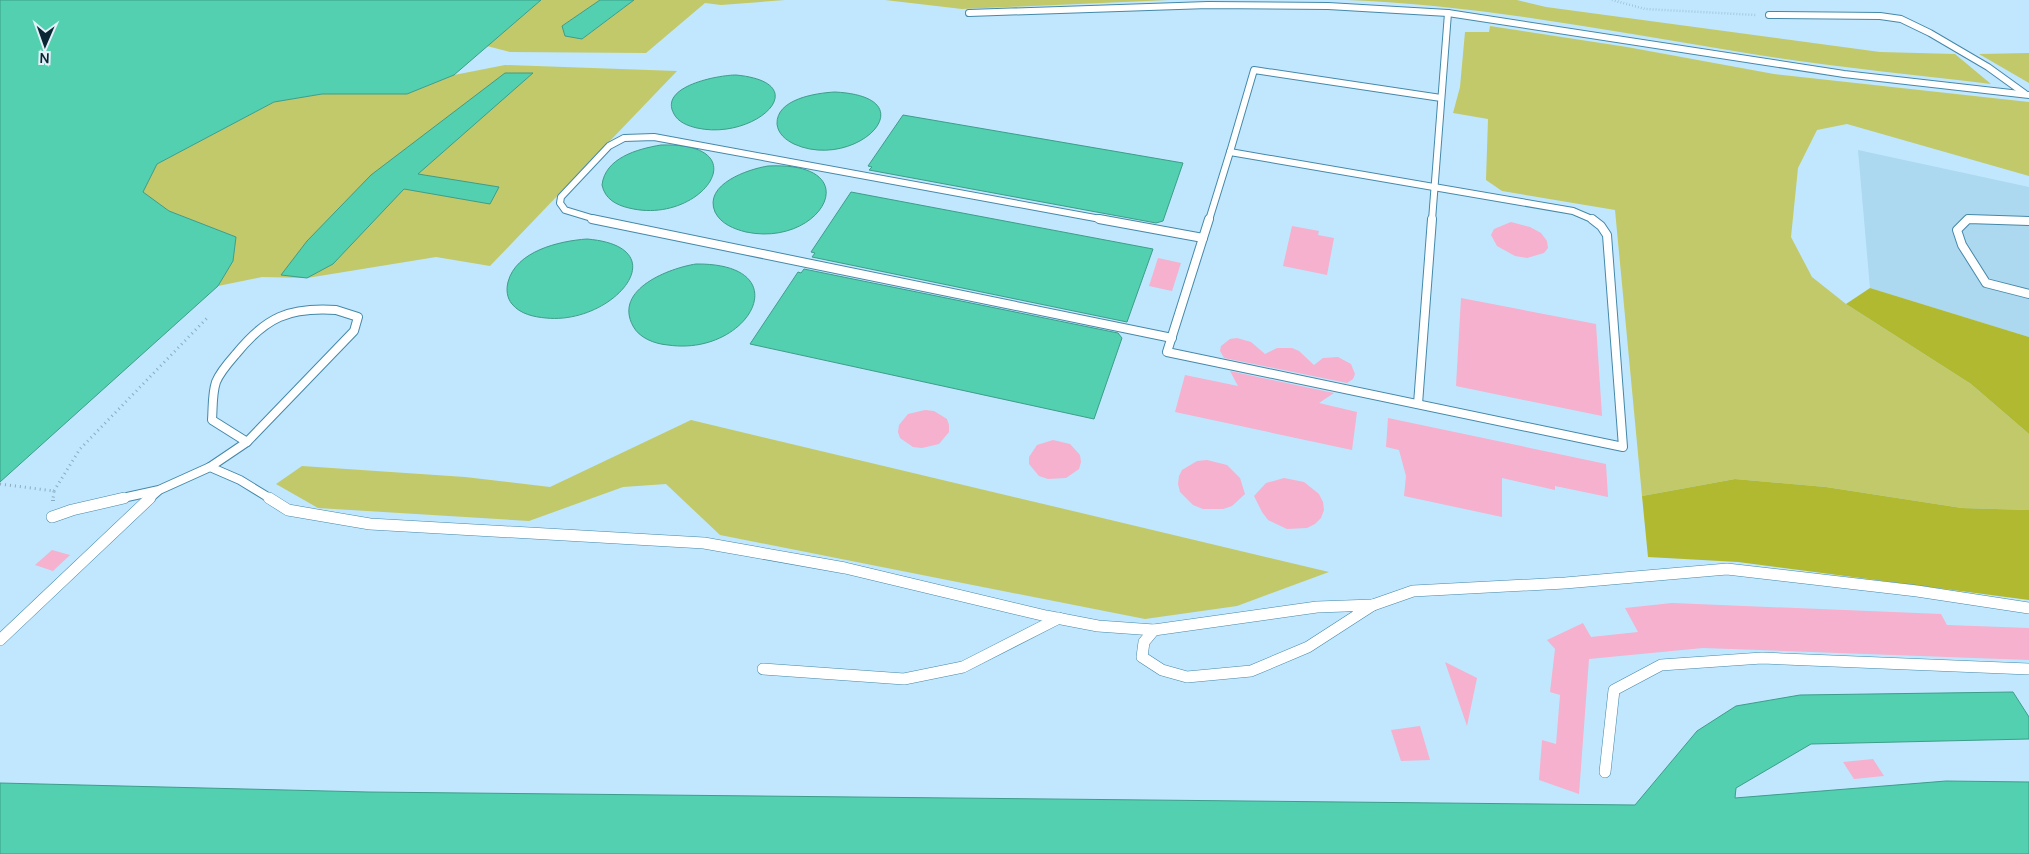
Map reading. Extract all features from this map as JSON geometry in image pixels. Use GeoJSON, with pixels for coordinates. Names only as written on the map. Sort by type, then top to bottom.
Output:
{"type":"FeatureCollection","features":[{"type":"Feature","properties":{"kind":"lane"},"geometry":{"type":"LineString","coordinates":[[969,13],[1250,1],[1376,6],[1448,13],[1844,74],[2028,94]]}},
{"type":"Feature","properties":{"kind":"lane"},"geometry":{"type":"LineString","coordinates":[[1418,404],[1448,13]]}},
{"type":"Feature","properties":{"kind":"lane"},"geometry":{"type":"LineString","coordinates":[[1769,15],[1880,16],[1901,19],[1930,33],[1988,67],[2028,94]]}},
{"type":"Feature","properties":{"kind":"lane"},"geometry":{"type":"LineString","coordinates":[[1230,152],[1574,211],[1591,217],[1604,229],[1607,235],[1624,447],[1167,352],[1254,70],[1441,98]]}},
{"type":"Feature","properties":{"kind":"lane"},"geometry":{"type":"LineString","coordinates":[[1172,338],[583,217],[565,210],[560,204],[561,197],[609,146],[624,138],[654,137],[1203,238]]}},
{"type":"Feature","properties":{"kind":"lane"},"geometry":{"type":"LineString","coordinates":[[2029,221],[1968,219],[1957,230],[1962,245],[1986,283],[2029,294]]}},
{"type":"Feature","properties":{"kind":"lane"},"geometry":{"type":"LineString","coordinates":[[52,517],[72,510],[159,490],[210,467],[247,442],[354,331],[358,317],[351,312],[333,309],[308,310],[278,316],[254,335],[217,380],[213,404],[212,420],[247,442]]}},
{"type":"Feature","properties":{"kind":"lane"},"geometry":{"type":"LineString","coordinates":[[210,467],[240,480],[288,510],[370,524],[704,542],[845,568],[1098,626],[1154,630],[1316,607],[1373,605]]}},
{"type":"Feature","properties":{"kind":"lane"},"geometry":{"type":"LineString","coordinates":[[0,640],[159,490]]}},
{"type":"Feature","properties":{"kind":"lane"},"geometry":{"type":"LineString","coordinates":[[1154,630],[1144,642],[1142,657],[1162,670],[1187,677],[1215,676],[1251,671],[1308,647],[1373,605],[1413,591],[1565,583],[1727,568],[1917,591],[2029,608]]}},
{"type":"Feature","properties":{"kind":"lane"},"geometry":{"type":"LineString","coordinates":[[763,669],[904,679],[963,667],[1059,618]]}},
{"type":"Feature","properties":{"kind":"lane"},"geometry":{"type":"LineString","coordinates":[[1605,772],[1614,690],[1661,665],[1762,658],[2029,669]]}},
{"type":"Feature","properties":{"kind":"path"},"geometry":{"type":"LineString","coordinates":[[1612,0],[1645,9],[1769,15]]}},
{"type":"Feature","properties":{"kind":"path"},"geometry":{"type":"LineString","coordinates":[[52,517],[54,491],[80,449],[209,316]]}},
{"type":"Feature","properties":{"kind":"path"},"geometry":{"type":"LineString","coordinates":[[0,484],[54,491]]}},
{"type":"Feature","properties":{"kind":"shaded area"},"geometry":{"type":"Polygon","coordinates":[[[0,0],[541,0],[454,75],[407,94],[322,94],[274,102],[157,164],[143,192],[169,211],[236,237],[233,261],[218,286],[0,482],[0,0]]]}},
{"type":"Feature","properties":{"kind":"shaded area"},"geometry":{"type":"Polygon","coordinates":[[[541,0],[600,0],[562,26],[582,39],[634,0],[785,0],[721,5],[705,3],[646,53],[510,52],[487,46],[541,0]]]}},
{"type":"Feature","properties":{"kind":"shaded area"},"geometry":{"type":"Polygon","coordinates":[[[600,0],[634,0],[582,39],[565,36],[562,26],[600,0]]]}},
{"type":"Feature","properties":{"kind":"shaded area"},"geometry":{"type":"Polygon","coordinates":[[[885,0],[1169,0],[962,9],[885,0]]]}},
{"type":"Feature","properties":{"kind":"shaded area"},"geometry":{"type":"Polygon","coordinates":[[[1347,0],[1517,0],[1546,7],[1880,52],[1955,54],[1991,84],[1802,62],[1495,13],[1446,7],[1347,0]]]}},
{"type":"Feature","properties":{"kind":"shaded area"},"geometry":{"type":"Polygon","coordinates":[[[1490,26],[1627,47],[1774,74],[2029,102],[2029,176],[1847,124],[1817,130],[1798,168],[1791,237],[1812,277],[1846,304],[1971,384],[2029,434],[2029,510],[1962,508],[1826,487],[1735,479],[1642,496],[1615,210],[1502,191],[1486,180],[1488,119],[1453,113],[1460,87],[1465,32],[1489,32],[1490,26]]]}},
{"type":"Feature","properties":{"kind":"shaded area"},"geometry":{"type":"Polygon","coordinates":[[[2029,53],[2029,83],[1979,54],[2029,53]]]}},
{"type":"Feature","properties":{"kind":"shaded area"},"geometry":{"type":"Polygon","coordinates":[[[505,65],[677,71],[490,266],[436,257],[307,278],[262,277],[218,286],[233,261],[236,237],[169,211],[142,192],[157,164],[274,102],[322,94],[407,94],[454,75],[505,65]]]}},
{"type":"Feature","properties":{"kind":"shaded area"},"geometry":{"type":"Polygon","coordinates":[[[505,73],[533,73],[418,174],[499,187],[490,204],[404,189],[333,264],[307,278],[281,275],[307,241],[371,175],[505,73]]]}},
{"type":"Feature","properties":{"kind":"shaded area"},"geometry":{"type":"Polygon","coordinates":[[[736,75],[760,80],[773,88],[775,99],[769,109],[756,119],[739,126],[719,130],[694,127],[684,123],[674,114],[671,104],[675,96],[682,89],[705,80],[736,75]]]}},
{"type":"Feature","properties":{"kind":"shaded area"},"geometry":{"type":"Polygon","coordinates":[[[835,92],[863,97],[878,106],[881,118],[874,130],[860,141],[840,148],[818,150],[794,144],[785,139],[777,124],[778,115],[783,109],[798,99],[835,92]]]}},
{"type":"Feature","properties":{"kind":"shaded area"},"geometry":{"type":"Polygon","coordinates":[[[903,115],[1183,163],[1163,221],[1156,223],[869,170],[872,167],[868,166],[903,115]]]}},
{"type":"Feature","properties":{"kind":"shaded area"},"geometry":{"type":"Polygon","coordinates":[[[661,145],[691,148],[708,156],[714,168],[709,182],[697,195],[678,205],[655,210],[624,207],[608,198],[602,185],[604,176],[609,168],[624,156],[633,152],[661,145]]]}},
{"type":"Feature","properties":{"kind":"shaded area"},"geometry":{"type":"Polygon","coordinates":[[[1858,150],[2029,187],[2029,337],[1870,288],[1858,150]]]}},
{"type":"Feature","properties":{"kind":"shaded area"},"geometry":{"type":"Polygon","coordinates":[[[768,166],[799,168],[818,176],[826,189],[824,203],[813,217],[796,228],[773,234],[746,232],[732,228],[724,223],[715,212],[713,202],[721,186],[740,174],[768,166]]]}},
{"type":"Feature","properties":{"kind":"shaded area"},"geometry":{"type":"Polygon","coordinates":[[[851,192],[1153,249],[1127,322],[812,257],[815,253],[811,252],[851,192]]]}},
{"type":"Feature","properties":{"kind":"shaded area"},"geometry":{"type":"Polygon","coordinates":[[[587,239],[615,245],[629,256],[633,269],[626,284],[613,298],[594,310],[571,317],[546,318],[523,313],[510,302],[507,285],[513,271],[520,262],[529,255],[552,245],[587,239]]]}},
{"type":"Feature","properties":{"kind":"shaded area"},"geometry":{"type":"Polygon","coordinates":[[[696,264],[728,268],[747,278],[755,292],[752,309],[740,324],[721,337],[697,345],[668,345],[653,342],[639,334],[633,326],[629,313],[631,301],[637,291],[647,283],[672,270],[696,264]]]}},
{"type":"Feature","properties":{"kind":"shaded area"},"geometry":{"type":"Polygon","coordinates":[[[804,269],[1118,333],[1122,338],[1094,419],[750,344],[798,272],[801,273],[804,269]]]}},
{"type":"Feature","properties":{"kind":"shaded area"},"geometry":{"type":"Polygon","coordinates":[[[1870,288],[2029,337],[2029,434],[1971,384],[1846,304],[1870,288]]]}},
{"type":"Feature","properties":{"kind":"shaded area"},"geometry":{"type":"Polygon","coordinates":[[[691,420],[1329,572],[1237,606],[1145,619],[720,535],[666,484],[623,487],[529,521],[318,508],[276,484],[302,466],[465,477],[550,487],[691,420]]]}},
{"type":"Feature","properties":{"kind":"shaded area"},"geometry":{"type":"Polygon","coordinates":[[[1735,479],[1826,487],[1962,508],[2029,510],[2029,600],[1738,562],[1648,557],[1642,496],[1735,479]]]}},
{"type":"Feature","properties":{"kind":"shaded area"},"geometry":{"type":"Polygon","coordinates":[[[2013,692],[2029,717],[2029,739],[1811,744],[1736,788],[1735,798],[1946,781],[2029,782],[2029,854],[0,854],[0,783],[368,792],[1635,805],[1697,731],[1736,706],[1800,695],[2013,692]]]}},
{"type":"Feature","properties":{"kind":"building"},"geometry":{"type":"Polygon","coordinates":[[[1511,222],[1530,227],[1541,233],[1547,241],[1548,248],[1544,253],[1527,258],[1515,256],[1497,246],[1491,235],[1494,229],[1511,222]]]}},
{"type":"Feature","properties":{"kind":"building"},"geometry":{"type":"Polygon","coordinates":[[[1292,226],[1319,231],[1318,235],[1334,238],[1327,275],[1283,266],[1292,226]]]}},
{"type":"Feature","properties":{"kind":"building"},"geometry":{"type":"Polygon","coordinates":[[[1158,258],[1181,263],[1172,291],[1149,286],[1158,258]]]}},
{"type":"Feature","properties":{"kind":"building"},"geometry":{"type":"Polygon","coordinates":[[[1461,298],[1596,324],[1602,416],[1456,386],[1461,298]]]}},
{"type":"Feature","properties":{"kind":"building"},"geometry":{"type":"Polygon","coordinates":[[[1237,338],[1251,342],[1265,354],[1277,348],[1292,348],[1299,351],[1314,365],[1323,358],[1338,357],[1351,364],[1355,374],[1353,379],[1347,383],[1224,358],[1220,351],[1221,346],[1230,339],[1237,338]]]}},
{"type":"Feature","properties":{"kind":"building"},"geometry":{"type":"Polygon","coordinates":[[[1230,371],[1334,393],[1319,403],[1357,412],[1352,450],[1175,412],[1185,375],[1238,386],[1230,371]]]}},
{"type":"Feature","properties":{"kind":"building"},"geometry":{"type":"Polygon","coordinates":[[[925,410],[934,411],[947,419],[949,432],[939,444],[922,448],[913,447],[900,438],[898,432],[899,425],[908,414],[925,410]]]}},
{"type":"Feature","properties":{"kind":"building"},"geometry":{"type":"Polygon","coordinates":[[[1388,418],[1606,464],[1608,497],[1555,486],[1555,490],[1502,478],[1502,517],[1404,496],[1406,476],[1399,450],[1386,447],[1388,418]]]}},
{"type":"Feature","properties":{"kind":"building"},"geometry":{"type":"Polygon","coordinates":[[[1053,440],[1070,444],[1080,455],[1079,469],[1066,478],[1048,479],[1039,476],[1029,464],[1029,457],[1037,445],[1053,440]]]}},
{"type":"Feature","properties":{"kind":"building"},"geometry":{"type":"Polygon","coordinates":[[[1207,460],[1227,465],[1240,478],[1245,494],[1232,506],[1223,509],[1203,509],[1193,505],[1180,492],[1178,484],[1182,470],[1197,461],[1207,460]]]}},
{"type":"Feature","properties":{"kind":"building"},"geometry":{"type":"Polygon","coordinates":[[[1284,478],[1304,482],[1319,494],[1324,510],[1321,518],[1315,524],[1307,528],[1287,529],[1268,520],[1262,512],[1254,496],[1266,483],[1284,478]]]}},
{"type":"Feature","properties":{"kind":"building"},"geometry":{"type":"Polygon","coordinates":[[[52,550],[70,555],[53,571],[35,565],[52,550]]]}},
{"type":"Feature","properties":{"kind":"building"},"geometry":{"type":"Polygon","coordinates":[[[1672,603],[1941,614],[1947,625],[2029,628],[2029,660],[1703,648],[1589,659],[1579,794],[1539,780],[1542,740],[1556,744],[1560,695],[1550,692],[1555,649],[1547,640],[1583,623],[1591,637],[1638,632],[1625,608],[1672,603]]]}},
{"type":"Feature","properties":{"kind":"building"},"geometry":{"type":"Polygon","coordinates":[[[1445,662],[1477,678],[1467,726],[1445,662]]]}},
{"type":"Feature","properties":{"kind":"building"},"geometry":{"type":"Polygon","coordinates":[[[1420,726],[1430,760],[1401,761],[1391,730],[1420,726]]]}},
{"type":"Feature","properties":{"kind":"building"},"geometry":{"type":"Polygon","coordinates":[[[1873,759],[1884,776],[1854,779],[1843,762],[1873,759]]]}}]}
